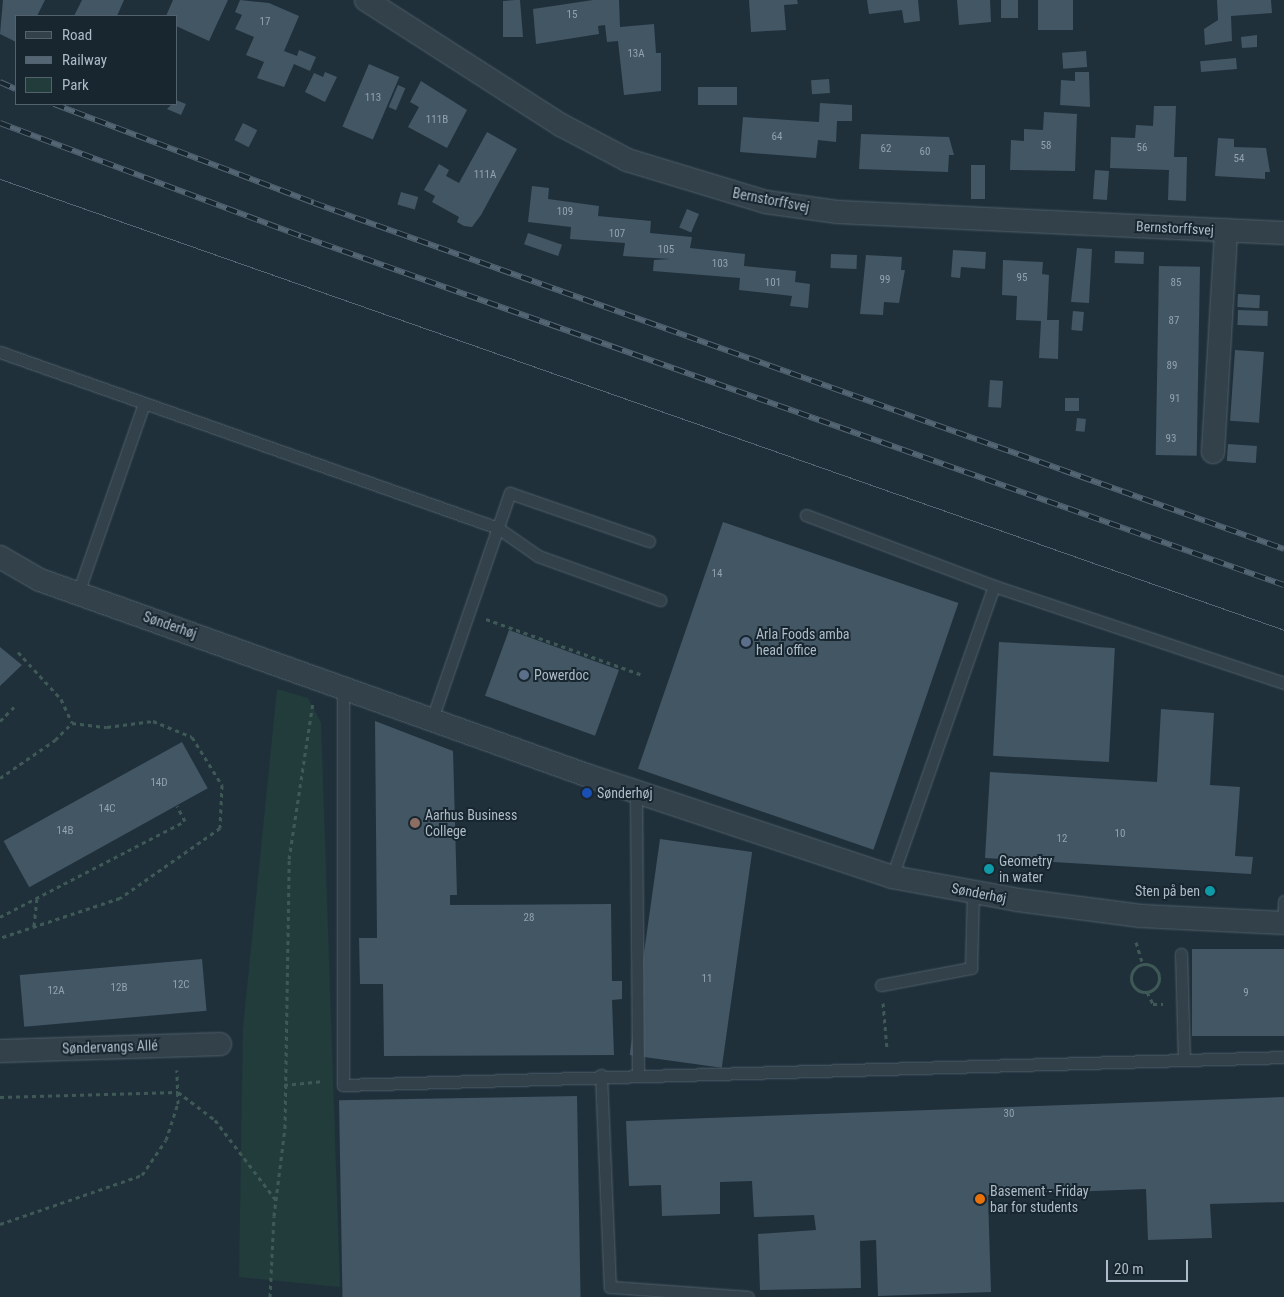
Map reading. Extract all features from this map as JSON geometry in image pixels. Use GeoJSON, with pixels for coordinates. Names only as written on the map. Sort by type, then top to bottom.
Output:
{"type":"FeatureCollection","features":[{"type":"Feature","properties":{"kind":"street","name":"Bernstorffsvej"},"geometry":{"type":"LineString","coordinates":[[366,0],[561,125],[627,160],[766,202],[838,212],[1284,233]]}},
{"type":"Feature","properties":{"kind":"street","name":"Bernstorffsvej"},"geometry":{"type":"LineString","coordinates":[[1213,452],[1226,230]]}},
{"type":"Feature","properties":{"kind":"street","name":"Sønderhøj"},"geometry":{"type":"LineString","coordinates":[[0,557],[40,580],[636,792],[892,877],[973,892],[1141,916],[1284,915]]}},
{"type":"Feature","properties":{"kind":"street","name":"Søndervangs Allé"},"geometry":{"type":"LineString","coordinates":[[0,1051],[220,1044]]}},
{"type":"Feature","properties":{"kind":"lane"},"geometry":{"type":"LineString","coordinates":[[0,352],[498,528],[538,556],[660,600]]}},
{"type":"Feature","properties":{"kind":"lane"},"geometry":{"type":"LineString","coordinates":[[78,593],[144,404]]}},
{"type":"Feature","properties":{"kind":"lane"},"geometry":{"type":"LineString","coordinates":[[432,720],[510,493],[649,541]]}},
{"type":"Feature","properties":{"kind":"lane"},"geometry":{"type":"LineString","coordinates":[[806,516],[994,586],[1284,683]]}},
{"type":"Feature","properties":{"kind":"lane"},"geometry":{"type":"LineString","coordinates":[[892,877],[994,586]]}},
{"type":"Feature","properties":{"kind":"lane"},"geometry":{"type":"LineString","coordinates":[[343,687],[343,1085],[638,1073],[1284,1057]]}},
{"type":"Feature","properties":{"kind":"lane"},"geometry":{"type":"LineString","coordinates":[[636,792],[638,1073]]}},
{"type":"Feature","properties":{"kind":"lane"},"geometry":{"type":"LineString","coordinates":[[881,985],[972,968],[973,892]]}},
{"type":"Feature","properties":{"kind":"lane"},"geometry":{"type":"LineString","coordinates":[[1182,954],[1184,1060]]}},
{"type":"Feature","properties":{"kind":"lane"},"geometry":{"type":"LineString","coordinates":[[601,1075],[610,1287],[748,1297]]}},
{"type":"Feature","properties":{"kind":"path"},"geometry":{"type":"LineString","coordinates":[[469,613],[640,674]]}},
{"type":"Feature","properties":{"kind":"path"},"geometry":{"type":"LineString","coordinates":[[512,628],[515,622]]}},
{"type":"Feature","properties":{"kind":"path"},"geometry":{"type":"LineString","coordinates":[[581,653],[583,647]]}},
{"type":"Feature","properties":{"kind":"path"},"geometry":{"type":"LineString","coordinates":[[18,652],[61,699],[72,723]]}},
{"type":"Feature","properties":{"kind":"path"},"geometry":{"type":"LineString","coordinates":[[270,1297],[276,1200],[285,1128],[284,1085],[289,859],[317,677]]}},
{"type":"Feature","properties":{"kind":"path"},"geometry":{"type":"LineString","coordinates":[[0,721],[14,707]]}},
{"type":"Feature","properties":{"kind":"path"},"geometry":{"type":"LineString","coordinates":[[0,778],[72,723],[107,727],[153,721],[192,737],[222,785],[220,828],[120,898],[91,912],[34,926],[0,938]]}},
{"type":"Feature","properties":{"kind":"path"},"geometry":{"type":"LineString","coordinates":[[0,917],[185,821],[177,806]]}},
{"type":"Feature","properties":{"kind":"path"},"geometry":{"type":"LineString","coordinates":[[34,926],[37,898]]}},
{"type":"Feature","properties":{"kind":"path"},"geometry":{"type":"LineString","coordinates":[[1146,964],[1154,968],[1158,974],[1154,989],[1139,991],[1130,978],[1132,971],[1146,964]]}},
{"type":"Feature","properties":{"kind":"path"},"geometry":{"type":"LineString","coordinates":[[881,985],[889,1067]]}},
{"type":"Feature","properties":{"kind":"path"},"geometry":{"type":"LineString","coordinates":[[0,1224],[142,1175],[166,1140],[178,1092],[177,1045]]}},
{"type":"Feature","properties":{"kind":"path"},"geometry":{"type":"LineString","coordinates":[[284,1085],[331,1080]]}},
{"type":"Feature","properties":{"kind":"path"},"geometry":{"type":"LineString","coordinates":[[0,1097],[178,1092],[215,1120],[276,1200]]}},
{"type":"Feature","properties":{"kind":"green space"},"geometry":{"type":"Polygon","coordinates":[[[277,689],[308,698],[321,723],[340,1287],[239,1277],[243,1028],[277,689]]]}},
{"type":"Feature","properties":{"kind":"building"},"geometry":{"type":"Polygon","coordinates":[[[3,0],[45,0],[38,15],[15,15],[15,42],[0,34],[3,0]]]}},
{"type":"Feature","properties":{"kind":"building"},"geometry":{"type":"Polygon","coordinates":[[[82,0],[124,0],[117,15],[74,15],[82,0]]]}},
{"type":"Feature","properties":{"kind":"building"},"geometry":{"type":"Polygon","coordinates":[[[173,0],[228,0],[209,41],[178,27],[178,15],[166,15],[173,0]]]}},
{"type":"Feature","properties":{"kind":"building"},"geometry":{"type":"Polygon","coordinates":[[[240,0],[269,3],[299,16],[284,51],[297,56],[299,50],[316,57],[310,71],[294,64],[284,87],[257,78],[264,62],[246,55],[254,37],[235,29],[242,15],[235,12],[240,0]]]}},
{"type":"Feature","properties":{"kind":"building"},"geometry":{"type":"Polygon","coordinates":[[[520,0],[523,37],[503,37],[503,1],[520,0]]]}},
{"type":"Feature","properties":{"kind":"building"},"geometry":{"type":"Polygon","coordinates":[[[593,0],[619,0],[620,27],[654,24],[656,53],[661,53],[661,91],[624,95],[618,41],[607,42],[605,25],[598,26],[599,34],[536,44],[533,9],[593,0]]]}},
{"type":"Feature","properties":{"kind":"building"},"geometry":{"type":"Polygon","coordinates":[[[749,0],[797,0],[798,4],[784,5],[786,30],[751,32],[749,0]]]}},
{"type":"Feature","properties":{"kind":"building"},"geometry":{"type":"Polygon","coordinates":[[[867,0],[918,0],[920,21],[904,23],[902,10],[869,14],[867,0]]]}},
{"type":"Feature","properties":{"kind":"building"},"geometry":{"type":"Polygon","coordinates":[[[957,0],[990,0],[991,22],[959,25],[957,0]]]}},
{"type":"Feature","properties":{"kind":"building"},"geometry":{"type":"Polygon","coordinates":[[[1001,0],[1018,0],[1018,18],[1001,18],[1001,0]]]}},
{"type":"Feature","properties":{"kind":"building"},"geometry":{"type":"Polygon","coordinates":[[[1038,0],[1073,0],[1073,30],[1038,30],[1038,0]]]}},
{"type":"Feature","properties":{"kind":"building"},"geometry":{"type":"Polygon","coordinates":[[[1217,0],[1271,0],[1272,13],[1231,16],[1232,41],[1205,45],[1204,29],[1218,20],[1217,0]]]}},
{"type":"Feature","properties":{"kind":"building"},"geometry":{"type":"Polygon","coordinates":[[[1257,35],[1257,47],[1242,48],[1241,37],[1257,35]]]}},
{"type":"Feature","properties":{"kind":"building"},"geometry":{"type":"Polygon","coordinates":[[[1086,51],[1087,67],[1063,69],[1062,53],[1086,51]]]}},
{"type":"Feature","properties":{"kind":"building"},"geometry":{"type":"Polygon","coordinates":[[[1236,58],[1237,69],[1201,72],[1200,61],[1236,58]]]}},
{"type":"Feature","properties":{"kind":"building"},"geometry":{"type":"Polygon","coordinates":[[[369,64],[399,77],[373,139],[342,127],[369,64]]]}},
{"type":"Feature","properties":{"kind":"building"},"geometry":{"type":"Polygon","coordinates":[[[325,72],[337,77],[325,102],[305,92],[314,73],[323,77],[325,72]]]}},
{"type":"Feature","properties":{"kind":"building"},"geometry":{"type":"Polygon","coordinates":[[[1075,72],[1089,72],[1090,107],[1060,105],[1061,80],[1075,81],[1075,72]]]}},
{"type":"Feature","properties":{"kind":"building"},"geometry":{"type":"Polygon","coordinates":[[[829,79],[830,93],[812,94],[811,80],[829,79]]]}},
{"type":"Feature","properties":{"kind":"building"},"geometry":{"type":"Polygon","coordinates":[[[421,81],[467,110],[447,148],[408,127],[419,107],[410,102],[421,81]]]}},
{"type":"Feature","properties":{"kind":"building"},"geometry":{"type":"Polygon","coordinates":[[[398,85],[405,88],[396,110],[389,107],[398,85]]]}},
{"type":"Feature","properties":{"kind":"building"},"geometry":{"type":"Polygon","coordinates":[[[698,87],[737,87],[737,105],[698,105],[698,87]]]}},
{"type":"Feature","properties":{"kind":"building"},"geometry":{"type":"Polygon","coordinates":[[[178,101],[186,104],[181,115],[167,109],[171,105],[178,105],[178,101]]]}},
{"type":"Feature","properties":{"kind":"building"},"geometry":{"type":"Polygon","coordinates":[[[820,103],[852,105],[852,121],[837,121],[836,142],[818,140],[816,158],[740,152],[743,117],[819,122],[820,103]]]}},
{"type":"Feature","properties":{"kind":"building"},"geometry":{"type":"Polygon","coordinates":[[[1154,106],[1176,106],[1174,157],[1187,157],[1186,201],[1168,200],[1169,170],[1110,168],[1111,137],[1135,138],[1136,125],[1153,126],[1154,106]]]}},
{"type":"Feature","properties":{"kind":"building"},"geometry":{"type":"Polygon","coordinates":[[[1044,112],[1077,114],[1075,171],[1010,170],[1011,140],[1024,141],[1024,129],[1043,130],[1044,112]]]}},
{"type":"Feature","properties":{"kind":"building"},"geometry":{"type":"Polygon","coordinates":[[[243,123],[257,130],[249,147],[234,140],[243,123]]]}},
{"type":"Feature","properties":{"kind":"building"},"geometry":{"type":"Polygon","coordinates":[[[487,132],[517,149],[481,215],[472,227],[464,226],[457,222],[459,217],[432,202],[435,196],[424,190],[439,164],[449,170],[446,176],[459,183],[487,132]]]}},
{"type":"Feature","properties":{"kind":"building"},"geometry":{"type":"Polygon","coordinates":[[[861,134],[949,137],[954,155],[949,155],[948,172],[859,169],[861,134]]]}},
{"type":"Feature","properties":{"kind":"building"},"geometry":{"type":"Polygon","coordinates":[[[1218,138],[1234,139],[1234,147],[1266,148],[1270,172],[1265,172],[1265,179],[1215,176],[1218,138]]]}},
{"type":"Feature","properties":{"kind":"building"},"geometry":{"type":"Polygon","coordinates":[[[971,165],[985,165],[985,199],[971,199],[971,165]]]}},
{"type":"Feature","properties":{"kind":"building"},"geometry":{"type":"Polygon","coordinates":[[[1095,170],[1109,171],[1107,200],[1093,199],[1095,170]]]}},
{"type":"Feature","properties":{"kind":"building"},"geometry":{"type":"Polygon","coordinates":[[[532,186],[549,188],[548,199],[599,206],[598,216],[651,221],[650,233],[692,237],[690,248],[745,254],[744,266],[796,271],[795,282],[810,284],[808,308],[790,306],[792,296],[739,290],[740,278],[653,271],[654,260],[670,259],[623,256],[625,243],[570,239],[571,227],[528,222],[532,186]]]}},
{"type":"Feature","properties":{"kind":"building"},"geometry":{"type":"Polygon","coordinates":[[[401,192],[418,197],[415,209],[397,204],[401,192]]]}},
{"type":"Feature","properties":{"kind":"building"},"geometry":{"type":"Polygon","coordinates":[[[687,209],[699,214],[691,232],[679,227],[687,209]]]}},
{"type":"Feature","properties":{"kind":"building"},"geometry":{"type":"Polygon","coordinates":[[[528,233],[562,245],[558,256],[524,244],[528,233]]]}},
{"type":"Feature","properties":{"kind":"building"},"geometry":{"type":"Polygon","coordinates":[[[1077,248],[1092,249],[1089,303],[1071,302],[1077,248]]]}},
{"type":"Feature","properties":{"kind":"building"},"geometry":{"type":"Polygon","coordinates":[[[953,250],[986,252],[985,269],[961,267],[960,278],[951,277],[953,250]]]}},
{"type":"Feature","properties":{"kind":"building"},"geometry":{"type":"Polygon","coordinates":[[[1115,251],[1144,252],[1144,264],[1115,263],[1115,251]]]}},
{"type":"Feature","properties":{"kind":"building"},"geometry":{"type":"Polygon","coordinates":[[[831,254],[857,255],[856,269],[831,268],[831,254]]]}},
{"type":"Feature","properties":{"kind":"building"},"geometry":{"type":"Polygon","coordinates":[[[866,255],[902,257],[901,270],[905,270],[899,303],[884,302],[883,315],[860,314],[866,255]]]}},
{"type":"Feature","properties":{"kind":"building"},"geometry":{"type":"Polygon","coordinates":[[[1003,260],[1043,262],[1042,274],[1049,275],[1047,320],[1059,320],[1058,359],[1039,358],[1041,321],[1016,320],[1017,296],[1002,295],[1003,260]]]}},
{"type":"Feature","properties":{"kind":"building"},"geometry":{"type":"Polygon","coordinates":[[[1159,266],[1200,267],[1197,456],[1156,455],[1159,266]]]}},
{"type":"Feature","properties":{"kind":"building"},"geometry":{"type":"Polygon","coordinates":[[[1238,294],[1260,295],[1259,308],[1237,307],[1238,294]]]}},
{"type":"Feature","properties":{"kind":"building"},"geometry":{"type":"Polygon","coordinates":[[[1238,310],[1268,311],[1267,326],[1237,325],[1238,310]]]}},
{"type":"Feature","properties":{"kind":"building"},"geometry":{"type":"Polygon","coordinates":[[[1073,311],[1084,312],[1082,331],[1071,330],[1073,311]]]}},
{"type":"Feature","properties":{"kind":"building"},"geometry":{"type":"Polygon","coordinates":[[[1235,350],[1264,352],[1259,423],[1230,421],[1235,350]]]}},
{"type":"Feature","properties":{"kind":"building"},"geometry":{"type":"Polygon","coordinates":[[[990,380],[1003,381],[1001,408],[988,407],[990,380]]]}},
{"type":"Feature","properties":{"kind":"building"},"geometry":{"type":"Polygon","coordinates":[[[1065,398],[1079,398],[1079,411],[1065,411],[1065,398]]]}},
{"type":"Feature","properties":{"kind":"building"},"geometry":{"type":"Polygon","coordinates":[[[1077,418],[1086,419],[1085,432],[1076,431],[1077,418]]]}},
{"type":"Feature","properties":{"kind":"building"},"geometry":{"type":"Polygon","coordinates":[[[1228,444],[1257,446],[1256,463],[1227,461],[1228,444]]]}},
{"type":"Feature","properties":{"kind":"building"},"geometry":{"type":"Polygon","coordinates":[[[723,522],[958,603],[873,850],[638,769],[723,522]]]}},
{"type":"Feature","properties":{"kind":"building"},"geometry":{"type":"Polygon","coordinates":[[[509,630],[619,670],[595,736],[485,696],[509,630]]]}},
{"type":"Feature","properties":{"kind":"building"},"geometry":{"type":"Polygon","coordinates":[[[999,642],[1115,648],[1109,762],[993,756],[999,642]]]}},
{"type":"Feature","properties":{"kind":"building"},"geometry":{"type":"Polygon","coordinates":[[[0,647],[22,665],[0,686],[0,647]]]}},
{"type":"Feature","properties":{"kind":"building"},"geometry":{"type":"Polygon","coordinates":[[[1161,709],[1214,713],[1210,785],[1240,787],[1235,856],[1253,857],[1251,874],[985,858],[990,772],[1157,782],[1161,709]]]}},
{"type":"Feature","properties":{"kind":"building","name":"Aarhus Business College"},"geometry":{"type":"Polygon","coordinates":[[[375,721],[453,751],[457,895],[450,895],[450,905],[611,904],[612,981],[622,981],[622,999],[612,1000],[614,1055],[384,1056],[383,984],[360,984],[359,938],[377,938],[375,721]]]}},
{"type":"Feature","properties":{"kind":"building"},"geometry":{"type":"Polygon","coordinates":[[[182,742],[208,788],[29,887],[4,841],[182,742]]]}},
{"type":"Feature","properties":{"kind":"building"},"geometry":{"type":"Polygon","coordinates":[[[660,839],[752,852],[722,1068],[630,1055],[660,839]]]}},
{"type":"Feature","properties":{"kind":"building"},"geometry":{"type":"Polygon","coordinates":[[[1192,949],[1284,949],[1284,1036],[1192,1036],[1192,949]]]}},
{"type":"Feature","properties":{"kind":"building"},"geometry":{"type":"Polygon","coordinates":[[[202,959],[207,1011],[24,1027],[20,975],[202,959]]]}},
{"type":"Feature","properties":{"kind":"building"},"geometry":{"type":"Polygon","coordinates":[[[577,1096],[581,1297],[342,1297],[339,1100],[577,1096]]]}},
{"type":"Feature","properties":{"kind":"building"},"geometry":{"type":"Polygon","coordinates":[[[1284,1097],[1284,1202],[1210,1204],[1212,1238],[1148,1240],[1146,1189],[988,1195],[991,1292],[878,1296],[876,1240],[860,1241],[861,1288],[760,1290],[758,1234],[816,1230],[814,1215],[754,1217],[752,1181],[720,1182],[720,1214],[662,1216],[661,1185],[629,1186],[626,1121],[1284,1097]]]}},
{"type":"Feature","properties":{"kind":"tram line"},"geometry":{"type":"LineString","coordinates":[[0,179],[1284,630]]}},
{"type":"Feature","properties":{"kind":"railway"},"geometry":{"type":"LineString","coordinates":[[0,82],[15,89]]}},
{"type":"Feature","properties":{"kind":"railway"},"geometry":{"type":"LineString","coordinates":[[57,105],[314,203],[1284,549]]}},
{"type":"Feature","properties":{"kind":"railway"},"geometry":{"type":"LineString","coordinates":[[0,123],[301,236],[1284,585]]}},
{"type":"Feature","properties":{"kind":"place","name":"Arla Foods amba head office"},"geometry":{"type":"Point","coordinates":[746,642]}},
{"type":"Feature","properties":{"kind":"place","name":"Powerdoc"},"geometry":{"type":"Point","coordinates":[524,675]}},
{"type":"Feature","properties":{"kind":"place","name":"Sønderhøj"},"geometry":{"type":"Point","coordinates":[587,793]}},
{"type":"Feature","properties":{"kind":"place","name":"Aarhus Business College"},"geometry":{"type":"Point","coordinates":[415,823]}},
{"type":"Feature","properties":{"kind":"place","name":"Geometry in water"},"geometry":{"type":"Point","coordinates":[989,869]}},
{"type":"Feature","properties":{"kind":"place","name":"Sten på ben"},"geometry":{"type":"Point","coordinates":[1210,891]}},
{"type":"Feature","properties":{"kind":"place","name":"Basement - Friday bar for students"},"geometry":{"type":"Point","coordinates":[980,1199]}}]}
